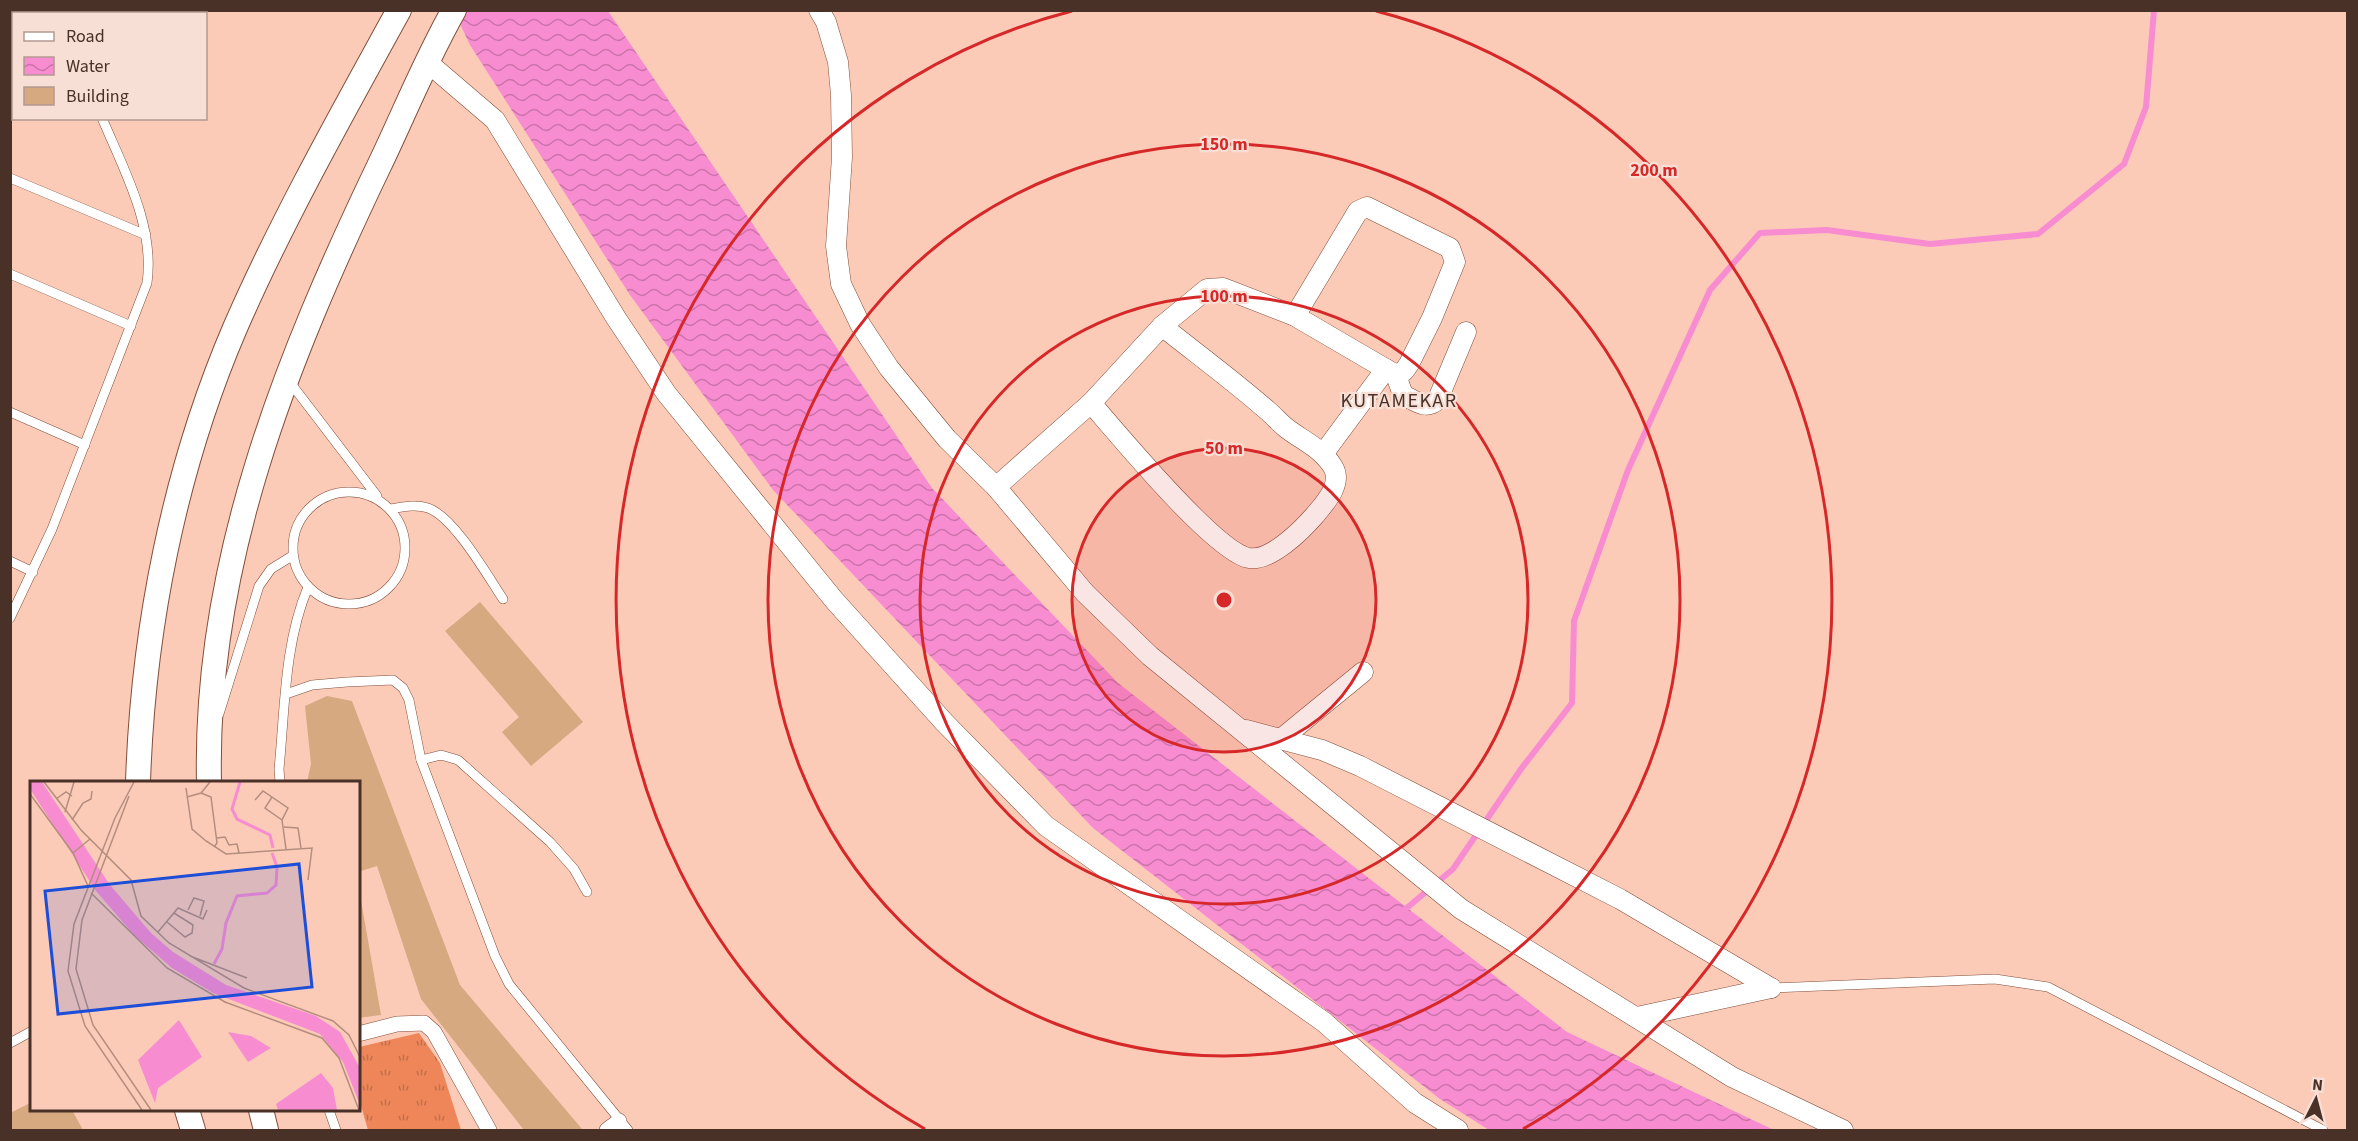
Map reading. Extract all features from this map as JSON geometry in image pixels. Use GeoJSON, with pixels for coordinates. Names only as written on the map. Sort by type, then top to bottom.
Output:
{"type":"FeatureCollection","features":[{"type":"Feature","properties":{"kind":"street"},"geometry":{"type":"LineString","coordinates":[[138,781],[148,658],[159,586],[173,514],[198,429],[235,328],[337,126],[399,10]]}},
{"type":"Feature","properties":{"kind":"street"},"geometry":{"type":"LineString","coordinates":[[819,10],[826,22],[838,62],[841,94],[842,157],[836,246],[842,284],[860,324],[889,368],[947,440],[996,488],[1085,593],[1150,656],[1461,909],[1732,1077],[1843,1131]]}},
{"type":"Feature","properties":{"kind":"street"},"geometry":{"type":"LineString","coordinates":[[209,781],[208,745],[221,613],[246,503],[285,377],[315,303],[426,61],[452,13]]}},
{"type":"Feature","properties":{"kind":"street"},"geometry":{"type":"LineString","coordinates":[[426,61],[495,120],[635,348],[714,455],[870,642],[966,745],[1046,826],[1196,934],[1324,1022],[1414,1103],[1458,1131]]}},
{"type":"Feature","properties":{"kind":"street"},"geometry":{"type":"LineString","coordinates":[[1295,316],[1358,211],[1362,208],[1367,207],[1450,248],[1455,257],[1432,318],[1409,364],[1404,371],[1391,372],[1323,454]]}},
{"type":"Feature","properties":{"kind":"street"},"geometry":{"type":"LineString","coordinates":[[996,488],[1091,403],[1162,326],[1207,289],[1223,288],[1295,316],[1391,372],[1403,395],[1426,406],[1433,405],[1438,399],[1466,332]]}},
{"type":"Feature","properties":{"kind":"street"},"geometry":{"type":"LineString","coordinates":[[1091,403],[1194,519],[1239,555],[1260,558],[1285,544],[1307,524],[1330,497],[1335,470],[1323,454],[1284,426],[1162,326]]}},
{"type":"Feature","properties":{"kind":"street"},"geometry":{"type":"LineString","coordinates":[[1281,739],[1363,672]]}},
{"type":"Feature","properties":{"kind":"street"},"geometry":{"type":"LineString","coordinates":[[1237,728],[1322,750],[1620,899],[1771,988]]}},
{"type":"Feature","properties":{"kind":"street"},"geometry":{"type":"LineString","coordinates":[[1637,1017],[1771,988]]}},
{"type":"Feature","properties":{"kind":"street"},"geometry":{"type":"LineString","coordinates":[[360,1033],[397,1024],[424,1023],[434,1032],[489,1131]]}},
{"type":"Feature","properties":{"kind":"street"},"geometry":{"type":"LineString","coordinates":[[187,1111],[193,1131]]}},
{"type":"Feature","properties":{"kind":"street"},"geometry":{"type":"LineString","coordinates":[[261,1111],[266,1131]]}},
{"type":"Feature","properties":{"kind":"lane"},"geometry":{"type":"LineString","coordinates":[[10,618],[33,572],[85,445],[147,283],[150,258],[146,235],[131,189],[103,120]]}},
{"type":"Feature","properties":{"kind":"lane"},"geometry":{"type":"LineString","coordinates":[[10,178],[146,235]]}},
{"type":"Feature","properties":{"kind":"lane"},"geometry":{"type":"LineString","coordinates":[[10,274],[131,326]]}},
{"type":"Feature","properties":{"kind":"lane"},"geometry":{"type":"LineString","coordinates":[[285,377],[377,496],[390,509],[401,525],[406,544],[404,564],[395,582],[381,595],[363,603],[343,604],[324,599],[308,587],[298,573],[292,556],[293,538],[299,521],[316,502],[339,493],[361,492],[377,496]]}},
{"type":"Feature","properties":{"kind":"lane"},"geometry":{"type":"LineString","coordinates":[[10,412],[85,445]]}},
{"type":"Feature","properties":{"kind":"lane"},"geometry":{"type":"LineString","coordinates":[[390,509],[412,506],[429,509],[444,518],[503,599]]}},
{"type":"Feature","properties":{"kind":"lane"},"geometry":{"type":"LineString","coordinates":[[208,745],[260,586],[271,569],[292,556]]}},
{"type":"Feature","properties":{"kind":"lane"},"geometry":{"type":"LineString","coordinates":[[10,561],[33,572]]}},
{"type":"Feature","properties":{"kind":"lane"},"geometry":{"type":"LineString","coordinates":[[280,781],[279,769],[292,635],[297,612],[308,587]]}},
{"type":"Feature","properties":{"kind":"lane"},"geometry":{"type":"LineString","coordinates":[[286,694],[312,685],[393,680],[403,687],[409,700],[421,760],[495,956],[508,984],[618,1127]]}},
{"type":"Feature","properties":{"kind":"lane"},"geometry":{"type":"LineString","coordinates":[[421,760],[441,755],[458,760],[550,842],[574,869],[587,892]]}},
{"type":"Feature","properties":{"kind":"lane"},"geometry":{"type":"LineString","coordinates":[[1771,988],[1995,979],[2048,987],[2323,1131]]}},
{"type":"Feature","properties":{"kind":"lane"},"geometry":{"type":"LineString","coordinates":[[10,1043],[30,1032]]}},
{"type":"Feature","properties":{"kind":"lane"},"geometry":{"type":"LineString","coordinates":[[329,1111],[336,1131]]}},
{"type":"Feature","properties":{"kind":"green space"},"geometry":{"type":"Polygon","coordinates":[[[419,1033],[440,1063],[461,1130],[368,1130],[360,1102],[360,1047],[419,1033]]]}},
{"type":"Feature","properties":{"kind":"water"},"geometry":{"type":"Polygon","coordinates":[[[454,11],[608,11],[932,488],[1118,683],[1567,1032],[1774,1130],[1489,1130],[1440,1099],[1093,828],[773,490],[630,295],[470,45],[454,11]]]}},
{"type":"Feature","properties":{"kind":"building"},"geometry":{"type":"Polygon","coordinates":[[[480,602],[583,722],[531,766],[502,732],[519,717],[445,631],[480,602]]]}},
{"type":"Feature","properties":{"kind":"building"},"geometry":{"type":"Polygon","coordinates":[[[327,696],[352,701],[460,985],[582,1129],[524,1130],[421,999],[377,866],[360,871],[360,781],[307,781],[311,764],[305,706],[327,696]]]}},
{"type":"Feature","properties":{"kind":"building"},"geometry":{"type":"Polygon","coordinates":[[[360,894],[381,1015],[360,1018],[360,894]]]}},
{"type":"Feature","properties":{"kind":"building"},"geometry":{"type":"Polygon","coordinates":[[[30,1103],[30,1111],[73,1111],[83,1130],[10,1130],[10,1113],[30,1103]]]}},
{"type":"Feature","properties":{"kind":"waterway"},"geometry":{"type":"LineString","coordinates":[[1402,912],[1453,869],[1521,769],[1572,703],[1574,621],[1628,470],[1710,290],[1760,233],[1827,230],[1930,244],[2038,234],[2124,164],[2146,107],[2154,10]]}},
{"type":"Feature","properties":{"kind":"district","name":"KUTAMEKAR"},"geometry":{"type":"Point","coordinates":[1399,400]}}]}
